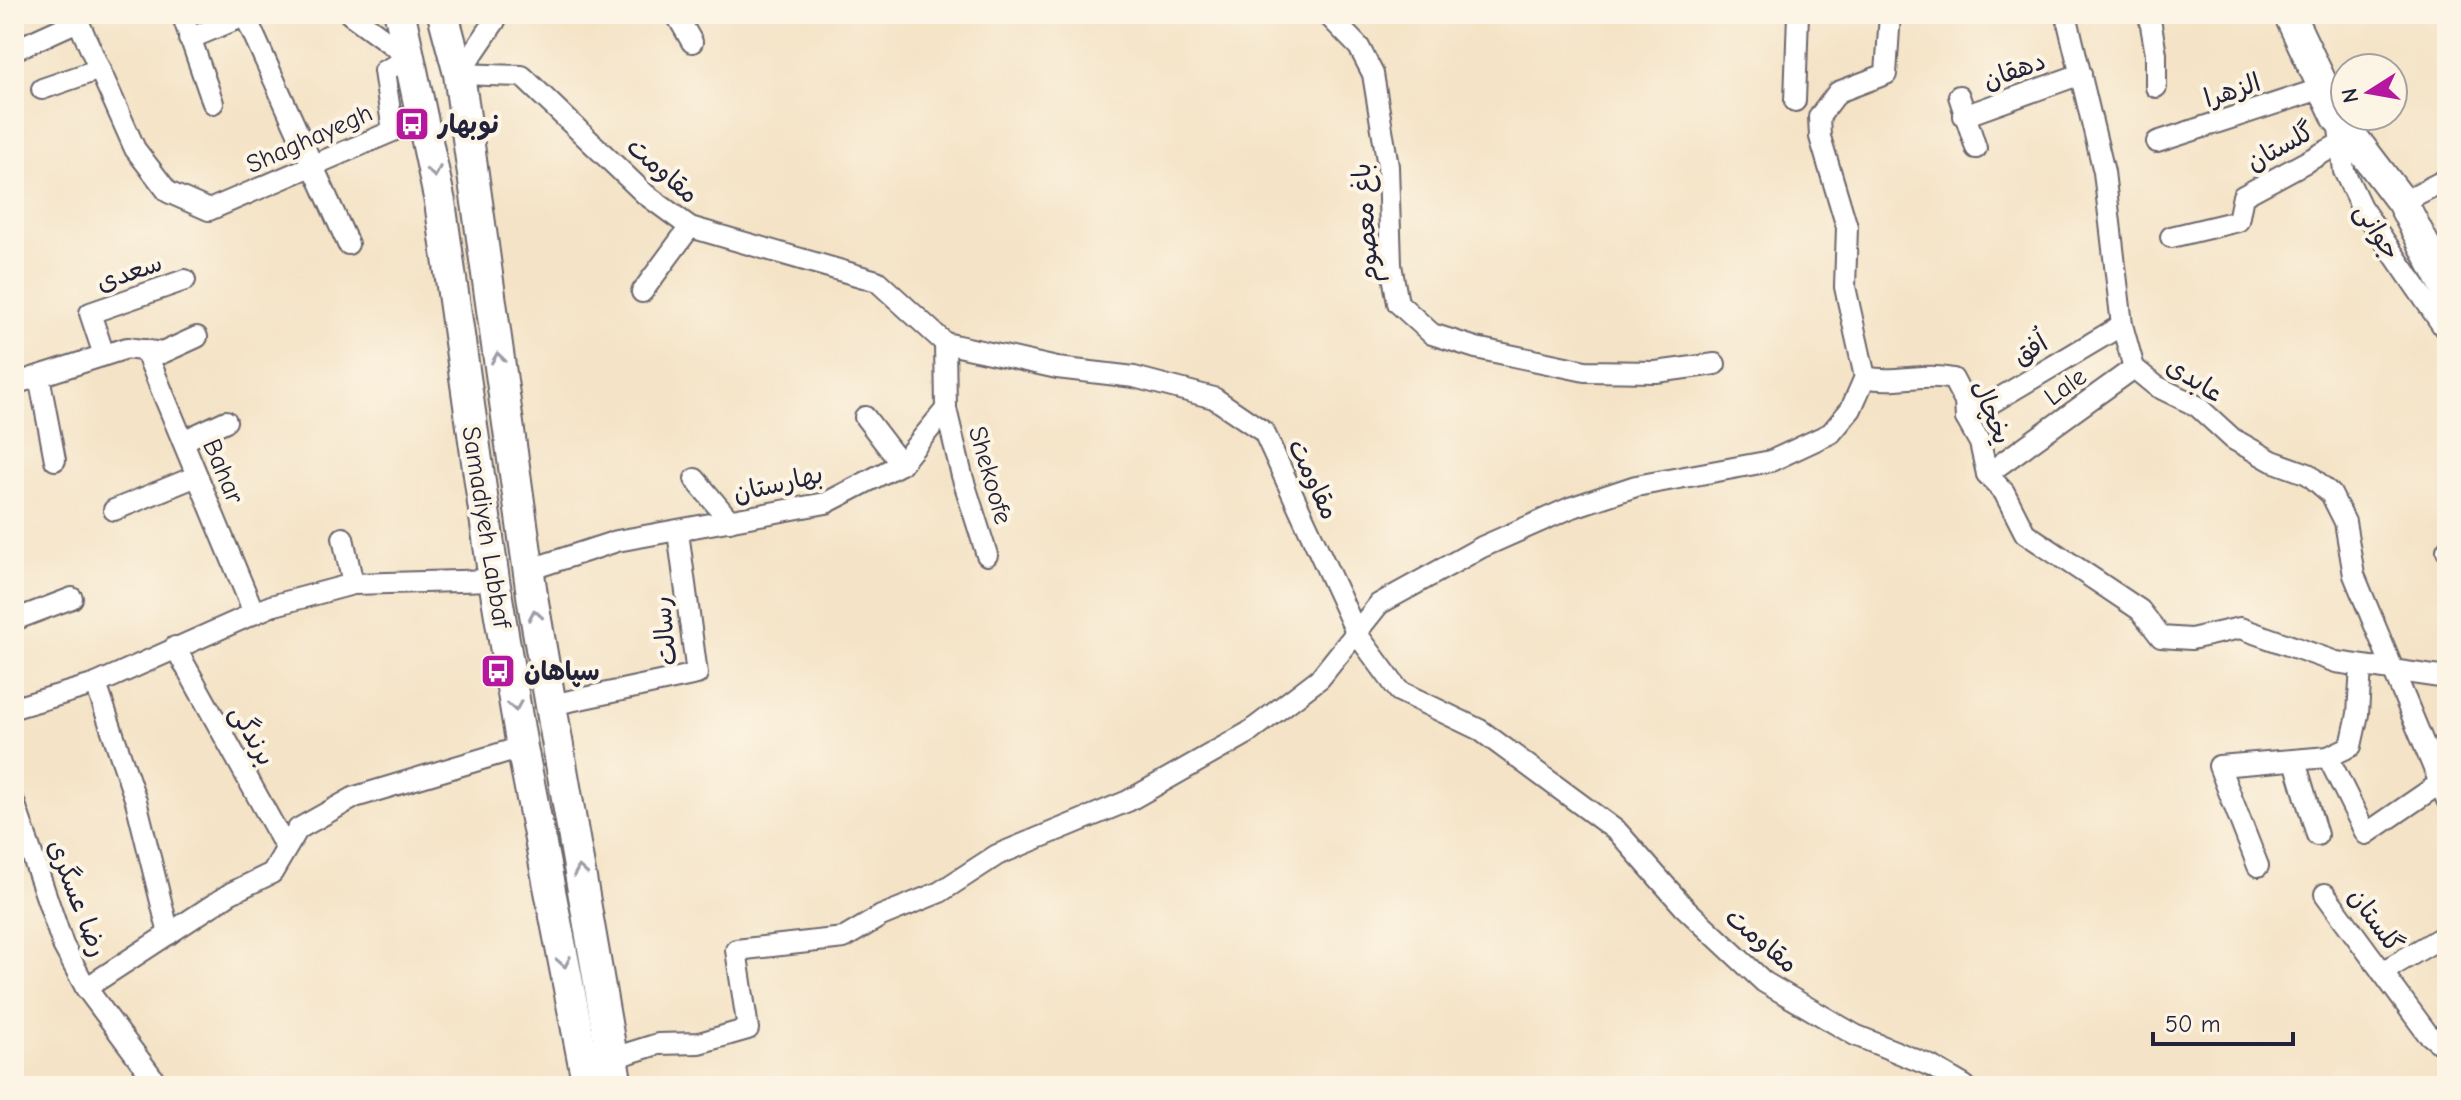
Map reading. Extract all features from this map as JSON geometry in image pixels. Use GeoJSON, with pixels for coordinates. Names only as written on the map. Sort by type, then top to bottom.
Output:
{"type":"FeatureCollection","features":[{"type":"Feature","properties":{"kind":"main road","name":"Samadiyeh Labbaf"},"geometry":{"type":"LineString","coordinates":[[400,14],[440,202],[494,580],[522,747],[588,1086]]}},
{"type":"Feature","properties":{"kind":"main road","name":"Samadiyeh Labbaf"},"geometry":{"type":"LineString","coordinates":[[443,14],[459,74],[528,570],[615,1072]]}},
{"type":"Feature","properties":{"kind":"main road","name":"جوانی"},"geometry":{"type":"LineString","coordinates":[[2289,14],[2329,104]]}},
{"type":"Feature","properties":{"kind":"main road","name":"جوانی"},"geometry":{"type":"LineString","coordinates":[[2340,132],[2402,202],[2447,289]]}},
{"type":"Feature","properties":{"kind":"street"},"geometry":{"type":"LineString","coordinates":[[182,14],[213,103]]}},
{"type":"Feature","properties":{"kind":"street"},"geometry":{"type":"LineString","coordinates":[[189,39],[249,14],[248,22],[348,244]]}},
{"type":"Feature","properties":{"kind":"street"},"geometry":{"type":"LineString","coordinates":[[350,14],[410,58]]}},
{"type":"Feature","properties":{"kind":"street"},"geometry":{"type":"LineString","coordinates":[[459,74],[495,21],[494,14]]}},
{"type":"Feature","properties":{"kind":"street"},"geometry":{"type":"LineString","coordinates":[[676,14],[692,42]]}},
{"type":"Feature","properties":{"kind":"street","name":"باغ معصوم"},"geometry":{"type":"LineString","coordinates":[[1327,14],[1359,47],[1373,74],[1388,166],[1391,265],[1398,303],[1432,334],[1476,348],[1585,371],[1656,372],[1715,364]]}},
{"type":"Feature","properties":{"kind":"street"},"geometry":{"type":"LineString","coordinates":[[1795,101],[1798,14]]}},
{"type":"Feature","properties":{"kind":"street"},"geometry":{"type":"LineString","coordinates":[[615,1072],[658,1044],[699,1043],[748,1029],[736,950],[844,938],[881,916],[940,892],[997,855],[1128,801],[1248,733],[1320,678],[1379,604],[1482,547],[1570,508],[1636,486],[1771,461],[1831,433],[1851,409],[1865,377],[1845,287],[1847,227],[1820,137],[1819,117],[1838,92],[1886,74],[1890,14]]}},
{"type":"Feature","properties":{"kind":"street","name":"عابدی"},"geometry":{"type":"LineString","coordinates":[[2066,14],[2104,172],[2122,325],[2134,368],[2156,386],[2197,406],[2233,439],[2272,461],[2308,474],[2331,494],[2345,522],[2354,575],[2443,792]]}},
{"type":"Feature","properties":{"kind":"street"},"geometry":{"type":"LineString","coordinates":[[2149,14],[2156,54],[2156,87]]}},
{"type":"Feature","properties":{"kind":"street"},"geometry":{"type":"LineString","coordinates":[[14,50],[76,18],[100,69],[42,89]]}},
{"type":"Feature","properties":{"kind":"street","name":"Shaghayegh"},"geometry":{"type":"LineString","coordinates":[[100,69],[135,149],[143,160],[168,192],[209,210],[393,131],[384,71],[410,58]]}},
{"type":"Feature","properties":{"kind":"street","name":"مقاومت"},"geometry":{"type":"LineString","coordinates":[[459,74],[522,76],[645,194],[690,227],[877,281],[945,343],[1057,368],[1134,377],[1214,398],[1264,432],[1357,634],[1399,691],[1480,730],[1618,832],[1684,907],[1764,982],[1855,1035],[1931,1066],[1965,1086]]}},
{"type":"Feature","properties":{"kind":"street","name":"دهقان"},"geometry":{"type":"LineString","coordinates":[[1976,148],[1961,106],[2081,74]]}},
{"type":"Feature","properties":{"kind":"street","name":"الزهرا"},"geometry":{"type":"LineString","coordinates":[[2157,142],[2323,88]]}},
{"type":"Feature","properties":{"kind":"street","name":"گلستان"},"geometry":{"type":"LineString","coordinates":[[2171,237],[2238,221],[2243,196],[2338,132]]}},
{"type":"Feature","properties":{"kind":"street","name":"جوانی"},"geometry":{"type":"LineString","coordinates":[[2339,132],[2344,171],[2361,207],[2447,332]]}},
{"type":"Feature","properties":{"kind":"street"},"geometry":{"type":"LineString","coordinates":[[2402,202],[2447,179]]}},
{"type":"Feature","properties":{"kind":"street"},"geometry":{"type":"LineString","coordinates":[[642,292],[690,227]]}},
{"type":"Feature","properties":{"kind":"street","name":"سعدی"},"geometry":{"type":"LineString","coordinates":[[104,355],[90,313],[185,280]]}},
{"type":"Feature","properties":{"kind":"street","name":"اُفق"},"geometry":{"type":"LineString","coordinates":[[1966,418],[2122,325]]}},
{"type":"Feature","properties":{"kind":"street"},"geometry":{"type":"LineString","coordinates":[[14,384],[127,348],[162,353],[197,337]]}},
{"type":"Feature","properties":{"kind":"street"},"geometry":{"type":"LineString","coordinates":[[945,343],[946,409]]}},
{"type":"Feature","properties":{"kind":"street","name":"Bahar"},"geometry":{"type":"LineString","coordinates":[[145,350],[254,613]]}},
{"type":"Feature","properties":{"kind":"street","name":"Lale"},"geometry":{"type":"LineString","coordinates":[[1987,474],[2134,368]]}},
{"type":"Feature","properties":{"kind":"street","name":"یخچال"},"geometry":{"type":"LineString","coordinates":[[1865,377],[1889,382],[1935,375],[1953,379],[1965,402],[1966,418],[1980,443],[1987,474],[2004,492],[2025,533],[2140,610],[2161,637],[2191,639],[2240,628],[2336,662],[2395,673],[2447,678]]}},
{"type":"Feature","properties":{"kind":"street"},"geometry":{"type":"LineString","coordinates":[[39,376],[55,460]]}},
{"type":"Feature","properties":{"kind":"street","name":"بهارستان"},"geometry":{"type":"LineString","coordinates":[[528,570],[617,541],[826,503],[901,464],[946,409]]}},
{"type":"Feature","properties":{"kind":"street","name":"Shekoofe"},"geometry":{"type":"LineString","coordinates":[[946,409],[962,476],[987,555]]}},
{"type":"Feature","properties":{"kind":"street"},"geometry":{"type":"LineString","coordinates":[[865,417],[901,464]]}},
{"type":"Feature","properties":{"kind":"street"},"geometry":{"type":"LineString","coordinates":[[183,441],[226,421]]}},
{"type":"Feature","properties":{"kind":"street"},"geometry":{"type":"LineString","coordinates":[[114,510],[197,476]]}},
{"type":"Feature","properties":{"kind":"street"},"geometry":{"type":"LineString","coordinates":[[695,479],[730,521]]}},
{"type":"Feature","properties":{"kind":"street","name":"رسالت"},"geometry":{"type":"LineString","coordinates":[[551,705],[697,674],[678,532]]}},
{"type":"Feature","properties":{"kind":"street"},"geometry":{"type":"LineString","coordinates":[[343,538],[353,584]]}},
{"type":"Feature","properties":{"kind":"street"},"geometry":{"type":"LineString","coordinates":[[14,708],[96,684],[254,613],[353,584],[494,580]]}},
{"type":"Feature","properties":{"kind":"street"},"geometry":{"type":"LineString","coordinates":[[14,620],[72,598]]}},
{"type":"Feature","properties":{"kind":"street","name":"برندگی"},"geometry":{"type":"LineString","coordinates":[[175,647],[286,848]]}},
{"type":"Feature","properties":{"kind":"street"},"geometry":{"type":"LineString","coordinates":[[2258,866],[2219,766],[2328,757],[2351,746],[2358,714],[2361,667]]}},
{"type":"Feature","properties":{"kind":"street"},"geometry":{"type":"LineString","coordinates":[[96,684],[136,801],[169,934]]}},
{"type":"Feature","properties":{"kind":"street"},"geometry":{"type":"LineString","coordinates":[[86,988],[231,893],[272,873],[298,829],[355,797],[522,747]]}},
{"type":"Feature","properties":{"kind":"street"},"geometry":{"type":"LineString","coordinates":[[2328,757],[2366,834],[2443,792]]}},
{"type":"Feature","properties":{"kind":"street"},"geometry":{"type":"LineString","coordinates":[[2295,761],[2317,835]]}},
{"type":"Feature","properties":{"kind":"street","name":"رضا عسگری"},"geometry":{"type":"LineString","coordinates":[[14,802],[63,945],[86,988],[159,1086]]}},
{"type":"Feature","properties":{"kind":"street","name":"گلستان"},"geometry":{"type":"LineString","coordinates":[[2325,894],[2427,1033],[2447,1049]]}},
{"type":"Feature","properties":{"kind":"street"},"geometry":{"type":"LineString","coordinates":[[2382,972],[2447,934]]}},
{"type":"Feature","properties":{"kind":"place","name":"نوبهار"},"geometry":{"type":"Point","coordinates":[412,124]}},
{"type":"Feature","properties":{"kind":"place","name":"سپاهان"},"geometry":{"type":"Point","coordinates":[498,671]}}]}
